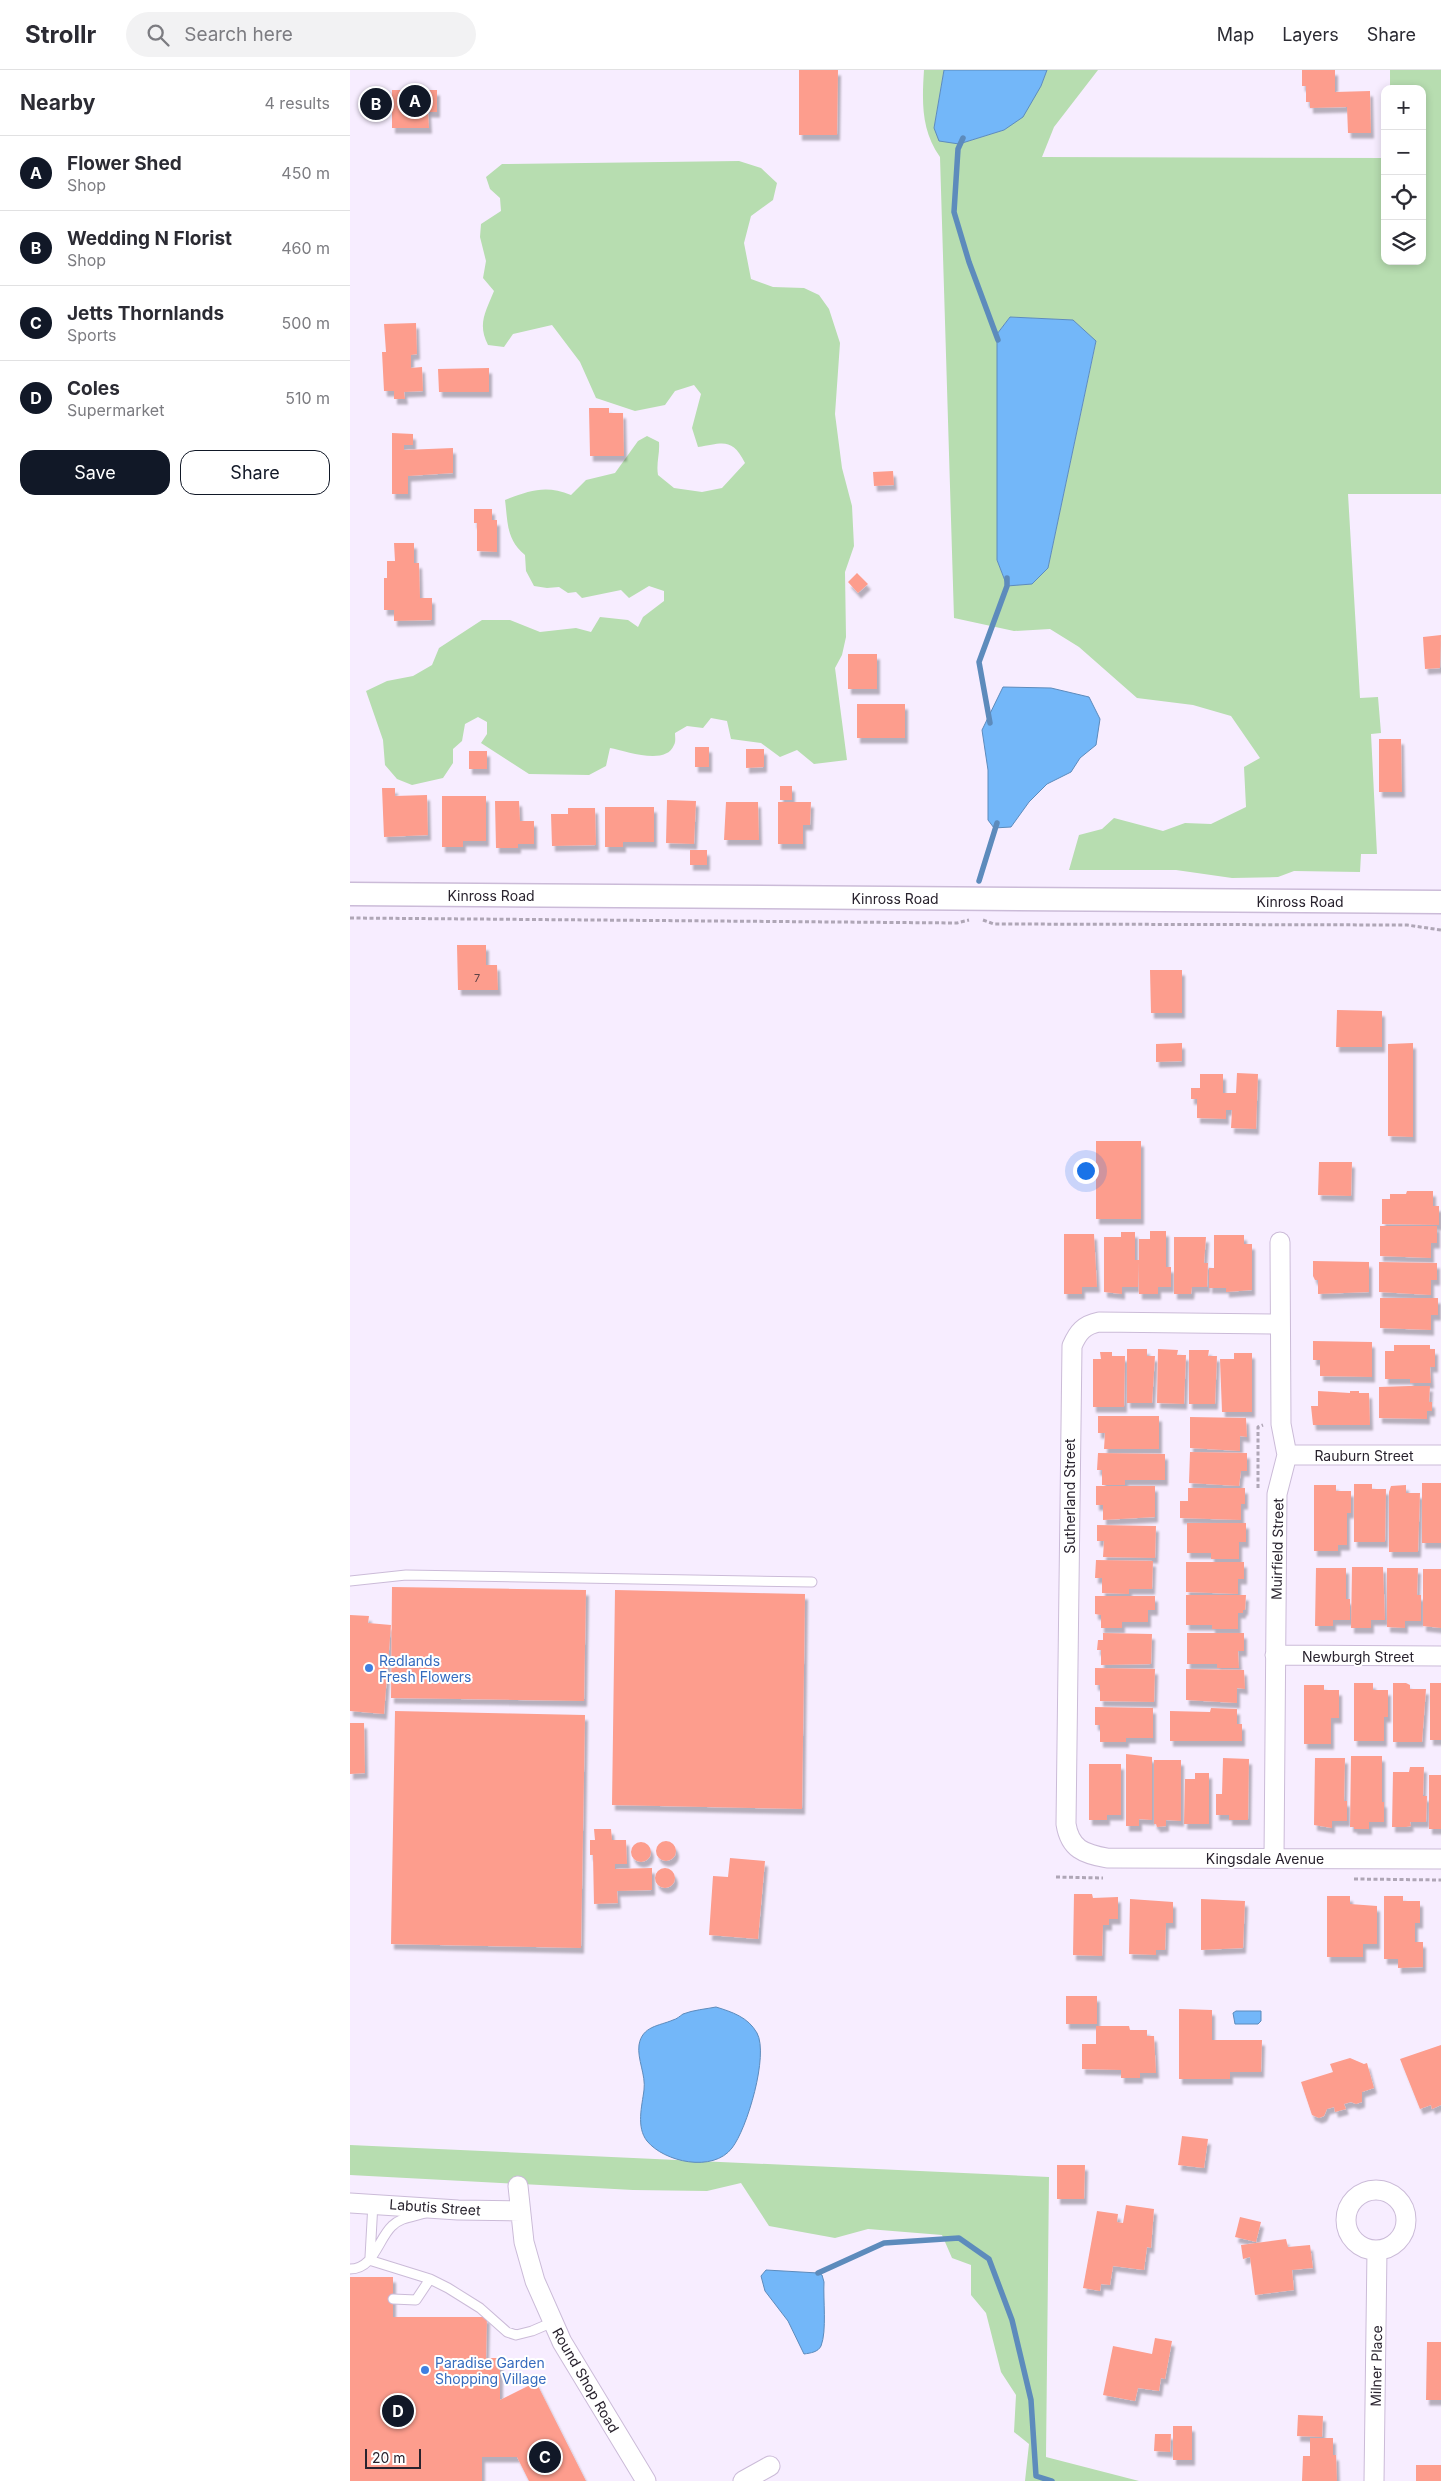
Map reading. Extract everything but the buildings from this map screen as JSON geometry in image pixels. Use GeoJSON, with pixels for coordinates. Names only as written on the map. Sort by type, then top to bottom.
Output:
{"type":"FeatureCollection","features":[{"type":"Feature","properties":{"kind":"street","name":"Kinross Road"},"geometry":{"type":"LineString","coordinates":[[350,894],[1439,904]]}},
{"type":"Feature","properties":{"kind":"street","name":"Muirfield Street"},"geometry":{"type":"LineString","coordinates":[[1274,1858],[1277,1494],[1287,1455],[1280,1424],[1280,1242]]}},
{"type":"Feature","properties":{"kind":"street","name":"Sutherland Street"},"geometry":{"type":"LineString","coordinates":[[1089,1855],[1077,1848],[1068,1836],[1066,1824],[1072,1346],[1077,1334],[1088,1324],[1099,1322],[1280,1324]]}},
{"type":"Feature","properties":{"kind":"street","name":"Rauburn Street"},"geometry":{"type":"LineString","coordinates":[[1287,1455],[1441,1455]]}},
{"type":"Feature","properties":{"kind":"street","name":"Newburgh Street"},"geometry":{"type":"LineString","coordinates":[[1276,1655],[1441,1656]]}},
{"type":"Feature","properties":{"kind":"street","name":"Kingsdale Avenue"},"geometry":{"type":"LineString","coordinates":[[1089,1855],[1107,1858],[1441,1859]]}},
{"type":"Feature","properties":{"kind":"street","name":"Round Shop Road"},"geometry":{"type":"LineString","coordinates":[[518,2186],[524,2242],[535,2282],[562,2342],[646,2481]]}},
{"type":"Feature","properties":{"kind":"street","name":"Labutis Street"},"geometry":{"type":"LineString","coordinates":[[350,2203],[373,2203],[436,2209],[520,2211]]}},
{"type":"Feature","properties":{"kind":"street","name":"Milner Place"},"geometry":{"type":"LineString","coordinates":[[1374,2481],[1377,2250]]}},
{"type":"Feature","properties":{"kind":"street"},"geometry":{"type":"LineString","coordinates":[[743,2481],[770,2466]]}},
{"type":"Feature","properties":{"kind":"lane"},"geometry":{"type":"LineString","coordinates":[[350,1581],[406,1575],[812,1582]]}},
{"type":"Feature","properties":{"kind":"lane"},"geometry":{"type":"LineString","coordinates":[[369,2260],[372,2249],[373,2203]]}},
{"type":"Feature","properties":{"kind":"lane"},"geometry":{"type":"LineString","coordinates":[[350,2269],[363,2266],[369,2260],[390,2228],[400,2219],[436,2209]]}},
{"type":"Feature","properties":{"kind":"lane"},"geometry":{"type":"LineString","coordinates":[[369,2260],[430,2279],[480,2308],[507,2332],[516,2335],[532,2331],[553,2322]]}},
{"type":"Feature","properties":{"kind":"lane"},"geometry":{"type":"LineString","coordinates":[[393,2300],[416,2300],[430,2279]]}},
{"type":"Feature","properties":{"kind":"path"},"geometry":{"type":"LineString","coordinates":[[350,918],[957,923],[970,920],[984,920],[994,924],[1407,925],[1441,930]]}},
{"type":"Feature","properties":{"kind":"green space"},"geometry":{"type":"Polygon","coordinates":[[[924,70],[944,70],[934,128],[959,144],[1004,130],[1041,86],[1047,70],[1098,70],[1054,127],[1042,157],[1381,158],[1381,265],[1426,265],[1426,85],[1390,85],[1390,70],[1441,70],[1441,494],[1348,494],[1360,698],[1378,697],[1381,733],[1371,734],[1377,854],[1361,854],[1360,872],[1294,871],[1278,877],[1232,878],[1176,870],[1069,870],[1079,835],[1102,829],[1114,818],[1163,831],[1185,823],[1211,824],[1246,807],[1244,767],[1260,758],[1231,716],[1193,705],[1137,698],[1079,647],[1050,629],[1014,631],[954,618],[940,157],[929,137],[923,104],[924,70]],[[1010,317],[997,334],[997,560],[1007,586],[1048,568],[1096,342],[1073,320],[1010,317]]]}},
{"type":"Feature","properties":{"kind":"green space"},"geometry":{"type":"Polygon","coordinates":[[[739,161],[761,168],[777,183],[773,200],[751,216],[744,243],[751,279],[773,287],[804,288],[819,295],[829,309],[840,343],[835,414],[842,468],[852,506],[854,546],[845,572],[846,637],[842,655],[835,668],[847,760],[814,764],[797,750],[780,757],[761,743],[731,739],[727,721],[711,718],[703,728],[687,726],[675,733],[674,745],[670,751],[663,755],[635,754],[610,748],[606,766],[589,775],[529,774],[481,743],[487,734],[487,722],[478,717],[465,724],[462,741],[453,749],[453,763],[443,778],[412,785],[397,779],[385,765],[383,740],[366,691],[387,681],[413,676],[432,665],[439,648],[482,620],[510,620],[540,632],[576,628],[591,632],[600,617],[628,620],[638,627],[643,617],[664,601],[664,591],[649,586],[629,598],[621,590],[582,598],[576,592],[568,593],[559,587],[534,586],[526,571],[525,555],[511,537],[505,500],[538,490],[554,490],[571,495],[586,480],[615,473],[638,441],[647,436],[659,442],[658,475],[674,488],[702,492],[722,488],[745,463],[731,445],[720,443],[698,447],[692,428],[701,394],[694,385],[675,391],[665,405],[635,411],[596,398],[580,362],[552,325],[513,334],[504,347],[488,345],[483,331],[483,324],[494,291],[483,278],[486,261],[480,237],[481,224],[501,211],[500,198],[490,189],[486,177],[502,164],[739,161]]]}},
{"type":"Feature","properties":{"kind":"green space"},"geometry":{"type":"Polygon","coordinates":[[[350,2145],[1049,2177],[1046,2457],[1139,2481],[1025,2481],[1029,2444],[1014,2432],[1016,2395],[1001,2372],[986,2313],[971,2295],[971,2265],[952,2258],[942,2235],[868,2229],[835,2238],[769,2226],[741,2183],[707,2191],[633,2190],[350,2175],[350,2145]]]}},
{"type":"Feature","properties":{"kind":"water"},"geometry":{"type":"Polygon","coordinates":[[[944,70],[1047,70],[1041,86],[1023,117],[1004,130],[959,144],[939,141],[934,128],[944,70]]]}},
{"type":"Feature","properties":{"kind":"water"},"geometry":{"type":"Polygon","coordinates":[[[1010,317],[1073,320],[1096,341],[1048,568],[1032,584],[1007,586],[997,560],[997,334],[1010,317]]]}},
{"type":"Feature","properties":{"kind":"water"},"geometry":{"type":"Polygon","coordinates":[[[1003,687],[1051,688],[1089,697],[1100,719],[1096,745],[1080,758],[1071,772],[1047,784],[1029,802],[1011,827],[994,828],[988,820],[988,770],[982,730],[1003,687]]]}},
{"type":"Feature","properties":{"kind":"water"},"geometry":{"type":"Polygon","coordinates":[[[716,2007],[734,2013],[744,2019],[757,2033],[760,2043],[760,2058],[755,2092],[744,2125],[732,2148],[724,2156],[713,2160],[689,2162],[676,2159],[655,2148],[647,2141],[644,2135],[641,2116],[644,2084],[639,2045],[647,2030],[674,2020],[683,2014],[716,2007]]]}},
{"type":"Feature","properties":{"kind":"water"},"geometry":{"type":"Polygon","coordinates":[[[1236,2011],[1261,2011],[1261,2021],[1258,2024],[1235,2024],[1233,2013],[1236,2011]]]}},
{"type":"Feature","properties":{"kind":"water"},"geometry":{"type":"Polygon","coordinates":[[[766,2270],[818,2273],[822,2275],[824,2282],[824,2332],[821,2346],[816,2351],[804,2354],[788,2321],[765,2291],[761,2276],[766,2270]]]}},
{"type":"Feature","properties":{"kind":"waterway"},"geometry":{"type":"LineString","coordinates":[[963,138],[958,149],[954,212],[969,262],[998,340]]}},
{"type":"Feature","properties":{"kind":"waterway"},"geometry":{"type":"LineString","coordinates":[[990,723],[979,662],[1007,586],[1007,578]]}},
{"type":"Feature","properties":{"kind":"waterway"},"geometry":{"type":"LineString","coordinates":[[979,881],[997,823]]}},
{"type":"Feature","properties":{"kind":"waterway"},"geometry":{"type":"LineString","coordinates":[[818,2273],[884,2243],[959,2238],[989,2259],[1012,2320],[1031,2400],[1036,2476],[1052,2481]]}},
{"type":"Feature","properties":{"kind":"place","name":"Flower Shed"},"geometry":{"type":"Point","coordinates":[415,101]}},
{"type":"Feature","properties":{"kind":"place","name":"Wedding N Florist"},"geometry":{"type":"Point","coordinates":[376,104]}},
{"type":"Feature","properties":{"kind":"place","name":"Redlands Fresh Flowers"},"geometry":{"type":"Point","coordinates":[369,1668]}},
{"type":"Feature","properties":{"kind":"place","name":"Paradise Garden Shopping Village"},"geometry":{"type":"Point","coordinates":[425,2370]}},
{"type":"Feature","properties":{"kind":"place","name":"Coles"},"geometry":{"type":"Point","coordinates":[398,2411]}},
{"type":"Feature","properties":{"kind":"place","name":"Jetts Thornlands"},"geometry":{"type":"Point","coordinates":[545,2457]}}]}
